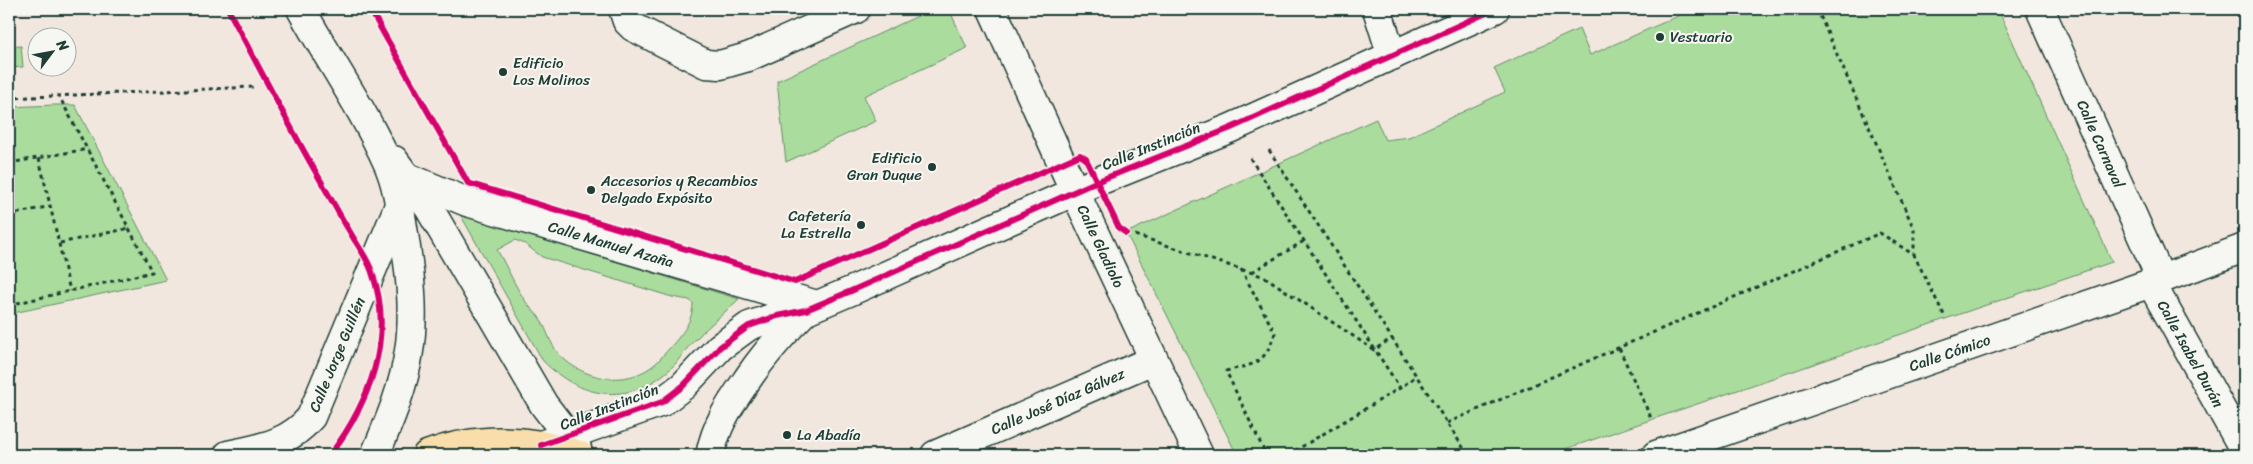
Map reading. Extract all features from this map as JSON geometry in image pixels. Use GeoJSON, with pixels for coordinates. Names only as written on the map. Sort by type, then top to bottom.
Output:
{"type":"FeatureCollection","features":[{"type":"Feature","properties":{"kind":"main road"},"geometry":{"type":"LineString","coordinates":[[427,455],[463,445],[495,441],[577,449]]}},
{"type":"Feature","properties":{"kind":"street","name":"Calle Manuel Azaña"},"geometry":{"type":"LineString","coordinates":[[301,9],[388,164],[400,203],[411,304],[411,338],[402,383],[375,455]]}},
{"type":"Feature","properties":{"kind":"street"},"geometry":{"type":"LineString","coordinates":[[623,9],[627,21],[633,26],[700,61],[720,65],[748,57],[856,9]]}},
{"type":"Feature","properties":{"kind":"street","name":"Calle Gladiolo"},"geometry":{"type":"LineString","coordinates":[[992,9],[1075,192],[1199,455]]}},
{"type":"Feature","properties":{"kind":"street"},"geometry":{"type":"LineString","coordinates":[[1377,9],[1392,56]]}},
{"type":"Feature","properties":{"kind":"street","name":"Calle Instinción"},"geometry":{"type":"LineString","coordinates":[[577,449],[662,402],[683,386],[720,347],[749,326],[777,316],[811,308],[1075,192],[1240,124],[1495,9]]}},
{"type":"Feature","properties":{"kind":"street","name":"Calle Carnaval"},"geometry":{"type":"LineString","coordinates":[[2040,9],[2156,281]]}},
{"type":"Feature","properties":{"kind":"street","name":"Calle Manuel Azaña"},"geometry":{"type":"LineString","coordinates":[[370,129],[429,208],[544,405],[577,449]]}},
{"type":"Feature","properties":{"kind":"street","name":"Calle Manuel Azaña"},"geometry":{"type":"LineString","coordinates":[[407,177],[467,202],[811,308]]}},
{"type":"Feature","properties":{"kind":"street","name":"Calle Jorge Guillén"},"geometry":{"type":"LineString","coordinates":[[228,455],[276,445],[295,434],[311,417],[400,203]]}},
{"type":"Feature","properties":{"kind":"street","name":"Calle Cómico"},"geometry":{"type":"LineString","coordinates":[[1656,455],[2156,281],[2244,248]]}},
{"type":"Feature","properties":{"kind":"street","name":"Calle Isabel Durán"},"geometry":{"type":"LineString","coordinates":[[2156,281],[2244,450]]}},
{"type":"Feature","properties":{"kind":"street","name":"Calle Instinción"},"geometry":{"type":"LineString","coordinates":[[710,455],[721,418],[730,402],[761,359],[811,308]]}},
{"type":"Feature","properties":{"kind":"street","name":"Calle José Díaz Gálvez"},"geometry":{"type":"LineString","coordinates":[[935,455],[1153,360]]}},
{"type":"Feature","properties":{"kind":"path"},"geometry":{"type":"LineString","coordinates":[[1817,9],[1914,229],[1914,255],[1935,294]]}},
{"type":"Feature","properties":{"kind":"path"},"geometry":{"type":"LineString","coordinates":[[9,98],[253,86]]}},
{"type":"Feature","properties":{"kind":"path"},"geometry":{"type":"LineString","coordinates":[[9,305],[152,272],[59,96]]}},
{"type":"Feature","properties":{"kind":"path"},"geometry":{"type":"LineString","coordinates":[[1240,124],[1304,241],[1400,388]]}},
{"type":"Feature","properties":{"kind":"path"},"geometry":{"type":"LineString","coordinates":[[1240,124],[1392,338],[1468,455]]}},
{"type":"Feature","properties":{"kind":"path"},"geometry":{"type":"LineString","coordinates":[[9,163],[88,149]]}},
{"type":"Feature","properties":{"kind":"path"},"geometry":{"type":"LineString","coordinates":[[39,158],[70,291]]}},
{"type":"Feature","properties":{"kind":"path"},"geometry":{"type":"LineString","coordinates":[[9,215],[51,206]]}},
{"type":"Feature","properties":{"kind":"path"},"geometry":{"type":"LineString","coordinates":[[60,243],[130,228]]}},
{"type":"Feature","properties":{"kind":"path"},"geometry":{"type":"LineString","coordinates":[[1126,232],[1265,276],[1374,350]]}},
{"type":"Feature","properties":{"kind":"path"},"geometry":{"type":"LineString","coordinates":[[1447,423],[1880,233],[1914,255]]}},
{"type":"Feature","properties":{"kind":"path"},"geometry":{"type":"LineString","coordinates":[[1252,272],[1304,241]]}},
{"type":"Feature","properties":{"kind":"path"},"geometry":{"type":"LineString","coordinates":[[1241,268],[1276,333],[1270,348],[1260,362],[1226,371],[1266,455]]}},
{"type":"Feature","properties":{"kind":"path"},"geometry":{"type":"LineString","coordinates":[[1374,350],[1392,338]]}},
{"type":"Feature","properties":{"kind":"path"},"geometry":{"type":"LineString","coordinates":[[1619,348],[1652,419]]}},
{"type":"Feature","properties":{"kind":"path"},"geometry":{"type":"LineString","coordinates":[[1288,455],[1400,388],[1416,376]]}},
{"type":"Feature","properties":{"kind":"green space"},"geometry":{"type":"Polygon","coordinates":[[[933,9],[949,9],[967,48],[864,96],[876,121],[786,162],[777,81],[933,9]]]}},
{"type":"Feature","properties":{"kind":"green space"},"geometry":{"type":"Polygon","coordinates":[[[1694,9],[1998,9],[2112,262],[1548,455],[1237,455],[1126,233],[1376,119],[1385,140],[1409,137],[1505,92],[1494,68],[1579,29],[1590,55],[1694,9]]]}},
{"type":"Feature","properties":{"kind":"green space"},"geometry":{"type":"Polygon","coordinates":[[[21,46],[23,67],[9,68],[9,47],[21,46]]]}},
{"type":"Feature","properties":{"kind":"green space"},"geometry":{"type":"Polygon","coordinates":[[[75,105],[166,280],[9,314],[9,107],[75,105]]]}},
{"type":"Feature","properties":{"kind":"green space"},"geometry":{"type":"Polygon","coordinates":[[[460,214],[739,299],[688,347],[672,367],[653,382],[637,389],[621,393],[588,390],[573,384],[543,361],[460,214]],[[515,240],[497,250],[522,297],[542,321],[556,350],[569,363],[582,371],[595,376],[609,378],[623,378],[637,374],[650,368],[661,358],[687,326],[693,303],[689,300],[672,297],[542,257],[525,244],[515,240]]]}},
{"type":"Feature","properties":{"kind":"cycle path"},"geometry":{"type":"LineString","coordinates":[[228,9],[300,143],[367,261],[378,296],[381,321],[375,368],[357,413],[330,455]]}},
{"type":"Feature","properties":{"kind":"cycle path"},"geometry":{"type":"LineString","coordinates":[[370,9],[468,183],[795,282],[1080,155],[1086,159],[1119,228],[1126,233]]}},
{"type":"Feature","properties":{"kind":"cycle path"},"geometry":{"type":"LineString","coordinates":[[541,445],[662,402],[683,386],[720,347],[749,326],[777,316],[806,310],[851,291],[1096,182],[1231,128],[1495,9]]}},
{"type":"Feature","properties":{"kind":"place","name":"Vestuario"},"geometry":{"type":"Point","coordinates":[1660,37]}},
{"type":"Feature","properties":{"kind":"place","name":"Edificio Los Molinos"},"geometry":{"type":"Point","coordinates":[503,72]}},
{"type":"Feature","properties":{"kind":"place","name":"Edificio Gran Duque"},"geometry":{"type":"Point","coordinates":[932,167]}},
{"type":"Feature","properties":{"kind":"place","name":"Accesorios y Recambios Delgado Expósito"},"geometry":{"type":"Point","coordinates":[591,190]}},
{"type":"Feature","properties":{"kind":"place","name":"Cafetería La Estrella"},"geometry":{"type":"Point","coordinates":[861,225]}},
{"type":"Feature","properties":{"kind":"place","name":"La Abadía"},"geometry":{"type":"Point","coordinates":[787,435]}}]}
